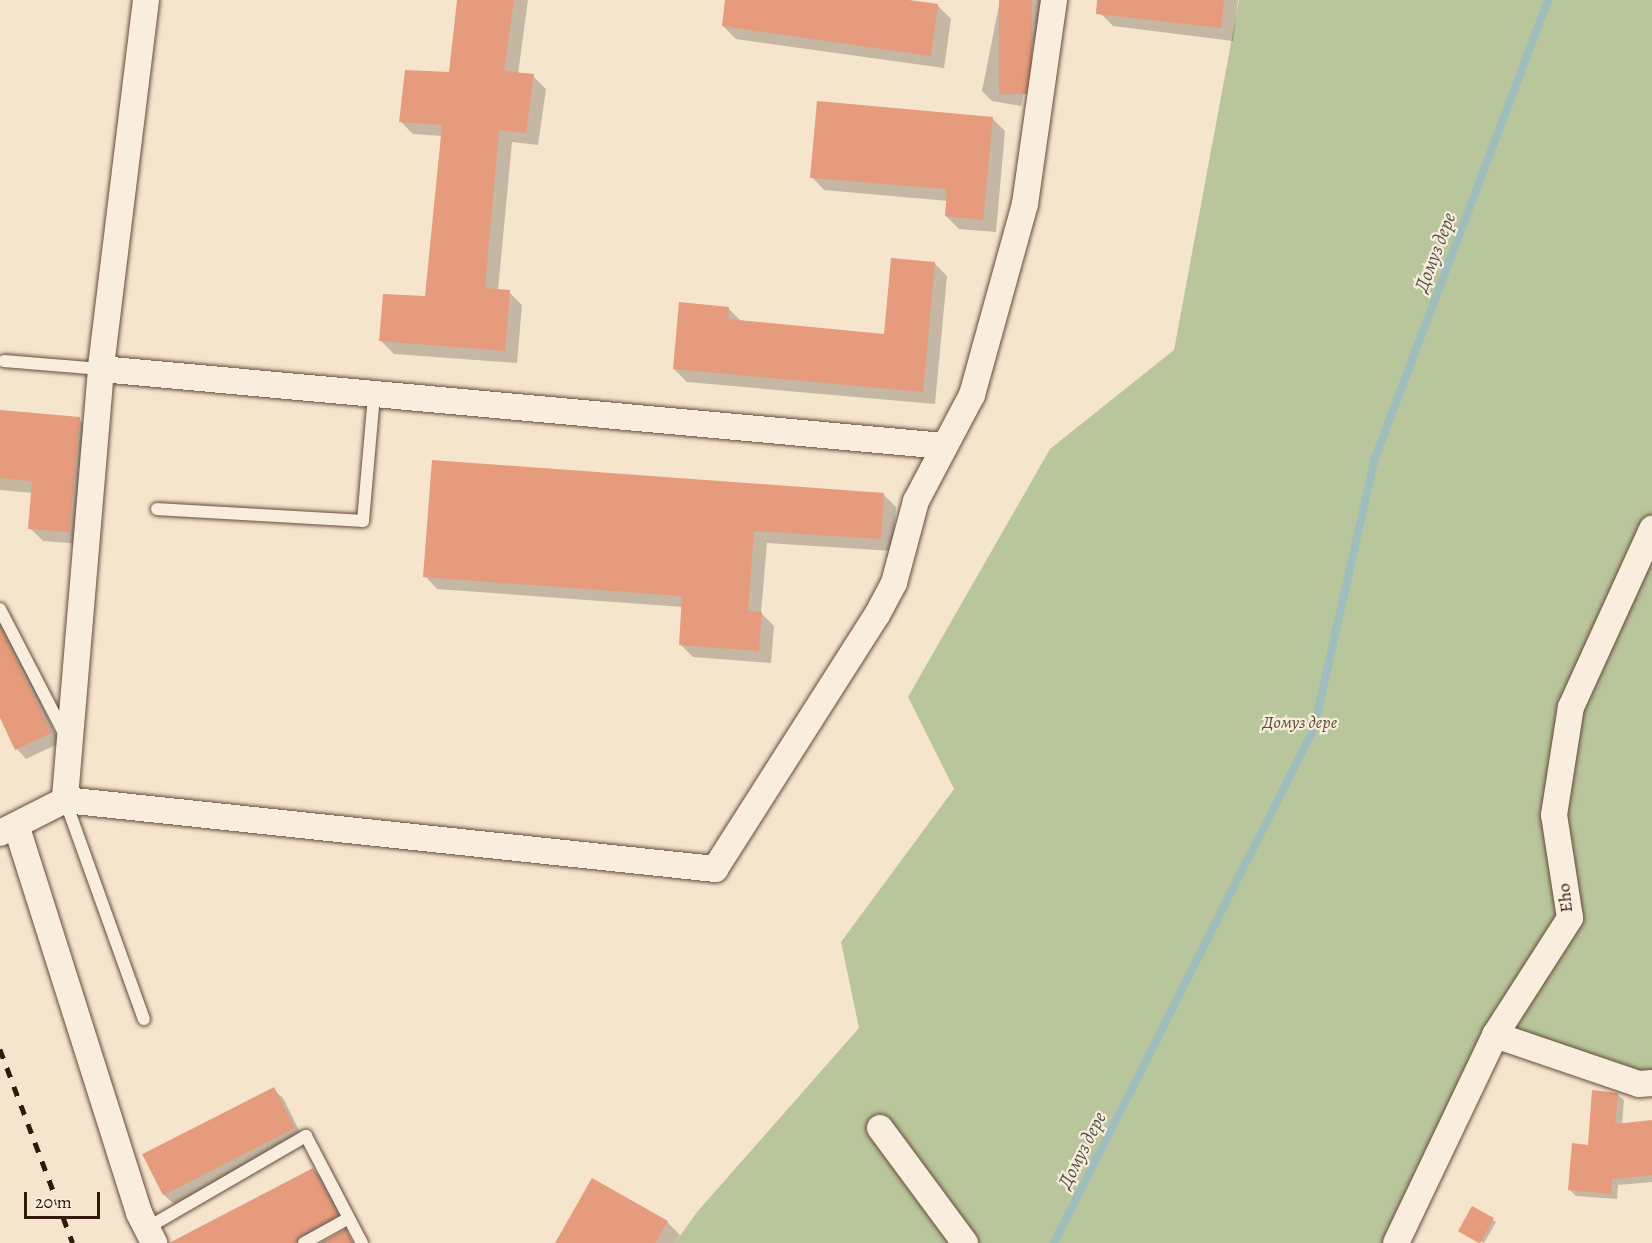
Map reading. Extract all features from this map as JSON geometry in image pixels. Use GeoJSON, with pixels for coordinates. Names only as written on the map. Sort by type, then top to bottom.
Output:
{"type":"FeatureCollection","features":[{"type":"Feature","properties":{"kind":"street"},"geometry":{"type":"LineString","coordinates":[[65,800],[101,369],[146,0]]}},
{"type":"Feature","properties":{"kind":"street"},"geometry":{"type":"LineString","coordinates":[[151,1236],[8,831],[65,800],[715,869],[877,615],[894,583],[916,501],[972,395],[1025,204],[1054,0]]}},
{"type":"Feature","properties":{"kind":"street"},"geometry":{"type":"LineString","coordinates":[[101,369],[944,446]]}},
{"type":"Feature","properties":{"kind":"street","name":"Eho"},"geometry":{"type":"LineString","coordinates":[[1396,1243],[1495,1035],[1570,918],[1554,815],[1571,706],[1652,529]]}},
{"type":"Feature","properties":{"kind":"street"},"geometry":{"type":"LineString","coordinates":[[1495,1035],[1639,1084],[1652,1083]]}},
{"type":"Feature","properties":{"kind":"street"},"geometry":{"type":"LineString","coordinates":[[880,1128],[965,1243]]}},
{"type":"Feature","properties":{"kind":"lane"},"geometry":{"type":"LineString","coordinates":[[4,361],[101,369]]}},
{"type":"Feature","properties":{"kind":"lane"},"geometry":{"type":"LineString","coordinates":[[157,509],[363,521],[374,394]]}},
{"type":"Feature","properties":{"kind":"lane"},"geometry":{"type":"LineString","coordinates":[[0,609],[70,743]]}},
{"type":"Feature","properties":{"kind":"lane"},"geometry":{"type":"LineString","coordinates":[[65,800],[144,1019]]}},
{"type":"Feature","properties":{"kind":"lane"},"geometry":{"type":"LineString","coordinates":[[151,1236],[306,1136],[362,1243]]}},
{"type":"Feature","properties":{"kind":"lane"},"geometry":{"type":"LineString","coordinates":[[304,1243],[349,1218]]}},
{"type":"Feature","properties":{"kind":"green space","name":"Домуз дере"},"geometry":{"type":"Polygon","coordinates":[[[1239,0],[1652,0],[1652,1083],[1495,1035],[1396,1243],[675,1243],[697,1212],[859,1028],[841,942],[954,789],[908,697],[1050,449],[1174,350],[1239,0]]]}},
{"type":"Feature","properties":{"kind":"building"},"geometry":{"type":"Polygon","coordinates":[[[457,0],[514,0],[504,71],[534,74],[526,133],[499,130],[485,288],[510,290],[505,351],[379,341],[383,294],[425,296],[442,125],[399,122],[405,70],[449,72],[457,0]]]}},
{"type":"Feature","properties":{"kind":"building"},"geometry":{"type":"Polygon","coordinates":[[[725,0],[909,0],[938,4],[931,56],[722,26],[725,0]]]}},
{"type":"Feature","properties":{"kind":"building"},"geometry":{"type":"Polygon","coordinates":[[[999,0],[1032,0],[1032,94],[999,94],[999,0]]]}},
{"type":"Feature","properties":{"kind":"building"},"geometry":{"type":"Polygon","coordinates":[[[1097,0],[1224,0],[1221,28],[1096,14],[1097,0]]]}},
{"type":"Feature","properties":{"kind":"building"},"geometry":{"type":"Polygon","coordinates":[[[817,101],[993,117],[983,220],[945,216],[947,189],[810,178],[817,101]]]}},
{"type":"Feature","properties":{"kind":"building"},"geometry":{"type":"Polygon","coordinates":[[[891,258],[935,262],[923,392],[673,369],[679,302],[729,307],[728,319],[884,334],[891,258]]]}},
{"type":"Feature","properties":{"kind":"building"},"geometry":{"type":"Polygon","coordinates":[[[0,410],[80,417],[69,532],[28,529],[32,481],[0,478],[0,410]]]}},
{"type":"Feature","properties":{"kind":"building"},"geometry":{"type":"Polygon","coordinates":[[[432,460],[884,493],[881,539],[754,531],[748,611],[762,612],[759,651],[679,645],[682,596],[423,577],[432,460]]]}},
{"type":"Feature","properties":{"kind":"building"},"geometry":{"type":"Polygon","coordinates":[[[0,627],[51,733],[15,750],[0,718],[0,627]]]}},
{"type":"Feature","properties":{"kind":"building"},"geometry":{"type":"Polygon","coordinates":[[[274,1087],[295,1128],[163,1195],[142,1154],[274,1087]]]}},
{"type":"Feature","properties":{"kind":"building"},"geometry":{"type":"Polygon","coordinates":[[[1592,1090],[1618,1093],[1615,1124],[1652,1120],[1652,1175],[1612,1179],[1611,1194],[1568,1190],[1572,1143],[1588,1145],[1592,1090]]]}},
{"type":"Feature","properties":{"kind":"building"},"geometry":{"type":"Polygon","coordinates":[[[313,1168],[338,1215],[300,1236],[296,1243],[169,1243],[313,1168]]]}},
{"type":"Feature","properties":{"kind":"building"},"geometry":{"type":"Polygon","coordinates":[[[592,1178],[668,1221],[655,1243],[555,1243],[592,1178]]]}},
{"type":"Feature","properties":{"kind":"building"},"geometry":{"type":"Polygon","coordinates":[[[1472,1206],[1494,1218],[1480,1243],[1458,1231],[1472,1206]]]}},
{"type":"Feature","properties":{"kind":"building"},"geometry":{"type":"Polygon","coordinates":[[[346,1229],[353,1243],[321,1243],[346,1229]]]}},
{"type":"Feature","properties":{"kind":"waterway","name":"Домуз дере"},"geometry":{"type":"LineString","coordinates":[[1054,1243],[1314,728],[1375,458],[1548,0]]}},
{"type":"Feature","properties":{"kind":"railway"},"geometry":{"type":"LineString","coordinates":[[0,1049],[73,1243]]}}]}
